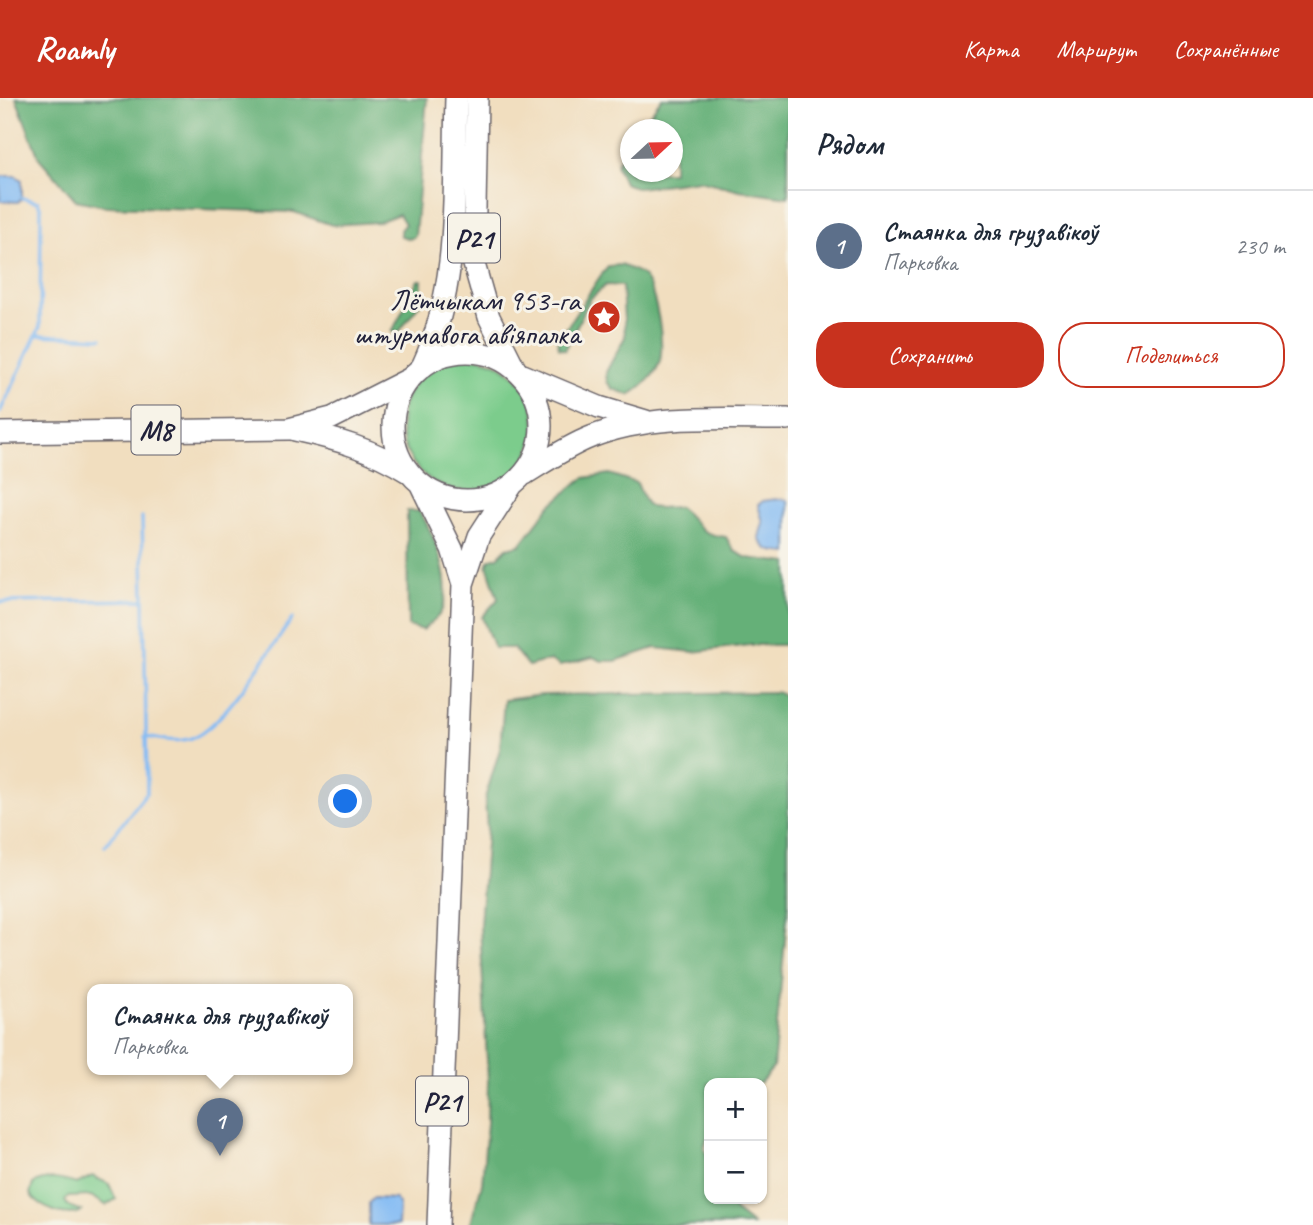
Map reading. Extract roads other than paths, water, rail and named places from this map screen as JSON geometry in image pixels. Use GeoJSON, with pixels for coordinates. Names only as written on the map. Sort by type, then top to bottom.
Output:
{"type":"FeatureCollection","features":[{"type":"Feature","properties":{"kind":"main road","name":"Р21"},"geometry":{"type":"LineString","coordinates":[[416,373],[438,327],[449,277],[456,98]]}},
{"type":"Feature","properties":{"kind":"main road","name":"Р21"},"geometry":{"type":"LineString","coordinates":[[477,98],[474,264],[489,317],[518,372]]}},
{"type":"Feature","properties":{"kind":"main road","name":"М8"},"geometry":{"type":"LineString","coordinates":[[289,429],[332,418],[446,354],[463,351],[483,353],[518,372],[599,407],[650,422]]}},
{"type":"Feature","properties":{"kind":"main road"},"geometry":{"type":"LineString","coordinates":[[516,482],[538,450],[542,424],[537,400],[518,372]]}},
{"type":"Feature","properties":{"kind":"main road"},"geometry":{"type":"LineString","coordinates":[[416,373],[399,398],[393,431],[402,461],[416,479]]}},
{"type":"Feature","properties":{"kind":"main road","name":"М8"},"geometry":{"type":"LineString","coordinates":[[0,433],[289,429],[345,441],[372,452],[433,492],[464,500],[494,495],[590,437],[650,422],[788,419]]}},
{"type":"Feature","properties":{"kind":"main road","name":"Р21"},"geometry":{"type":"LineString","coordinates":[[416,479],[452,549],[463,584]]}},
{"type":"Feature","properties":{"kind":"main road","name":"Р21"},"geometry":{"type":"LineString","coordinates":[[438,1225],[463,584],[479,537],[516,482]]}},
{"type":"Feature","properties":{"kind":"water"},"geometry":{"type":"Polygon","coordinates":[[[0,176],[16,176],[22,180],[22,198],[18,202],[0,201],[0,176]]]}},
{"type":"Feature","properties":{"kind":"water"},"geometry":{"type":"Polygon","coordinates":[[[788,500],[788,553],[767,549],[759,538],[763,522],[758,505],[763,501],[788,500]]]}},
{"type":"Feature","properties":{"kind":"water"},"geometry":{"type":"Polygon","coordinates":[[[373,1198],[395,1199],[399,1204],[398,1225],[369,1225],[369,1203],[373,1198]]]}},
{"type":"Feature","properties":{"kind":"waterway"},"geometry":{"type":"LineString","coordinates":[[0,412],[40,327],[41,209],[38,202],[22,198]]}},
{"type":"Feature","properties":{"kind":"waterway"},"geometry":{"type":"LineString","coordinates":[[37,335],[102,338]]}},
{"type":"Feature","properties":{"kind":"waterway"},"geometry":{"type":"LineString","coordinates":[[142,517],[144,600]]}},
{"type":"Feature","properties":{"kind":"waterway"},"geometry":{"type":"LineString","coordinates":[[0,602],[144,600],[147,792],[105,846]]}},
{"type":"Feature","properties":{"kind":"waterway"},"geometry":{"type":"LineString","coordinates":[[145,737],[182,740],[206,730],[233,702],[292,619]]}},
{"type":"Feature","properties":{"kind":"place","name":"Лётчыкам 953-га штурмавога авіяпалка"},"geometry":{"type":"Point","coordinates":[604,317]}},
{"type":"Feature","properties":{"kind":"place","name":"Стаянка для грузавікоў"},"geometry":{"type":"Point","coordinates":[220,1156]}}]}
